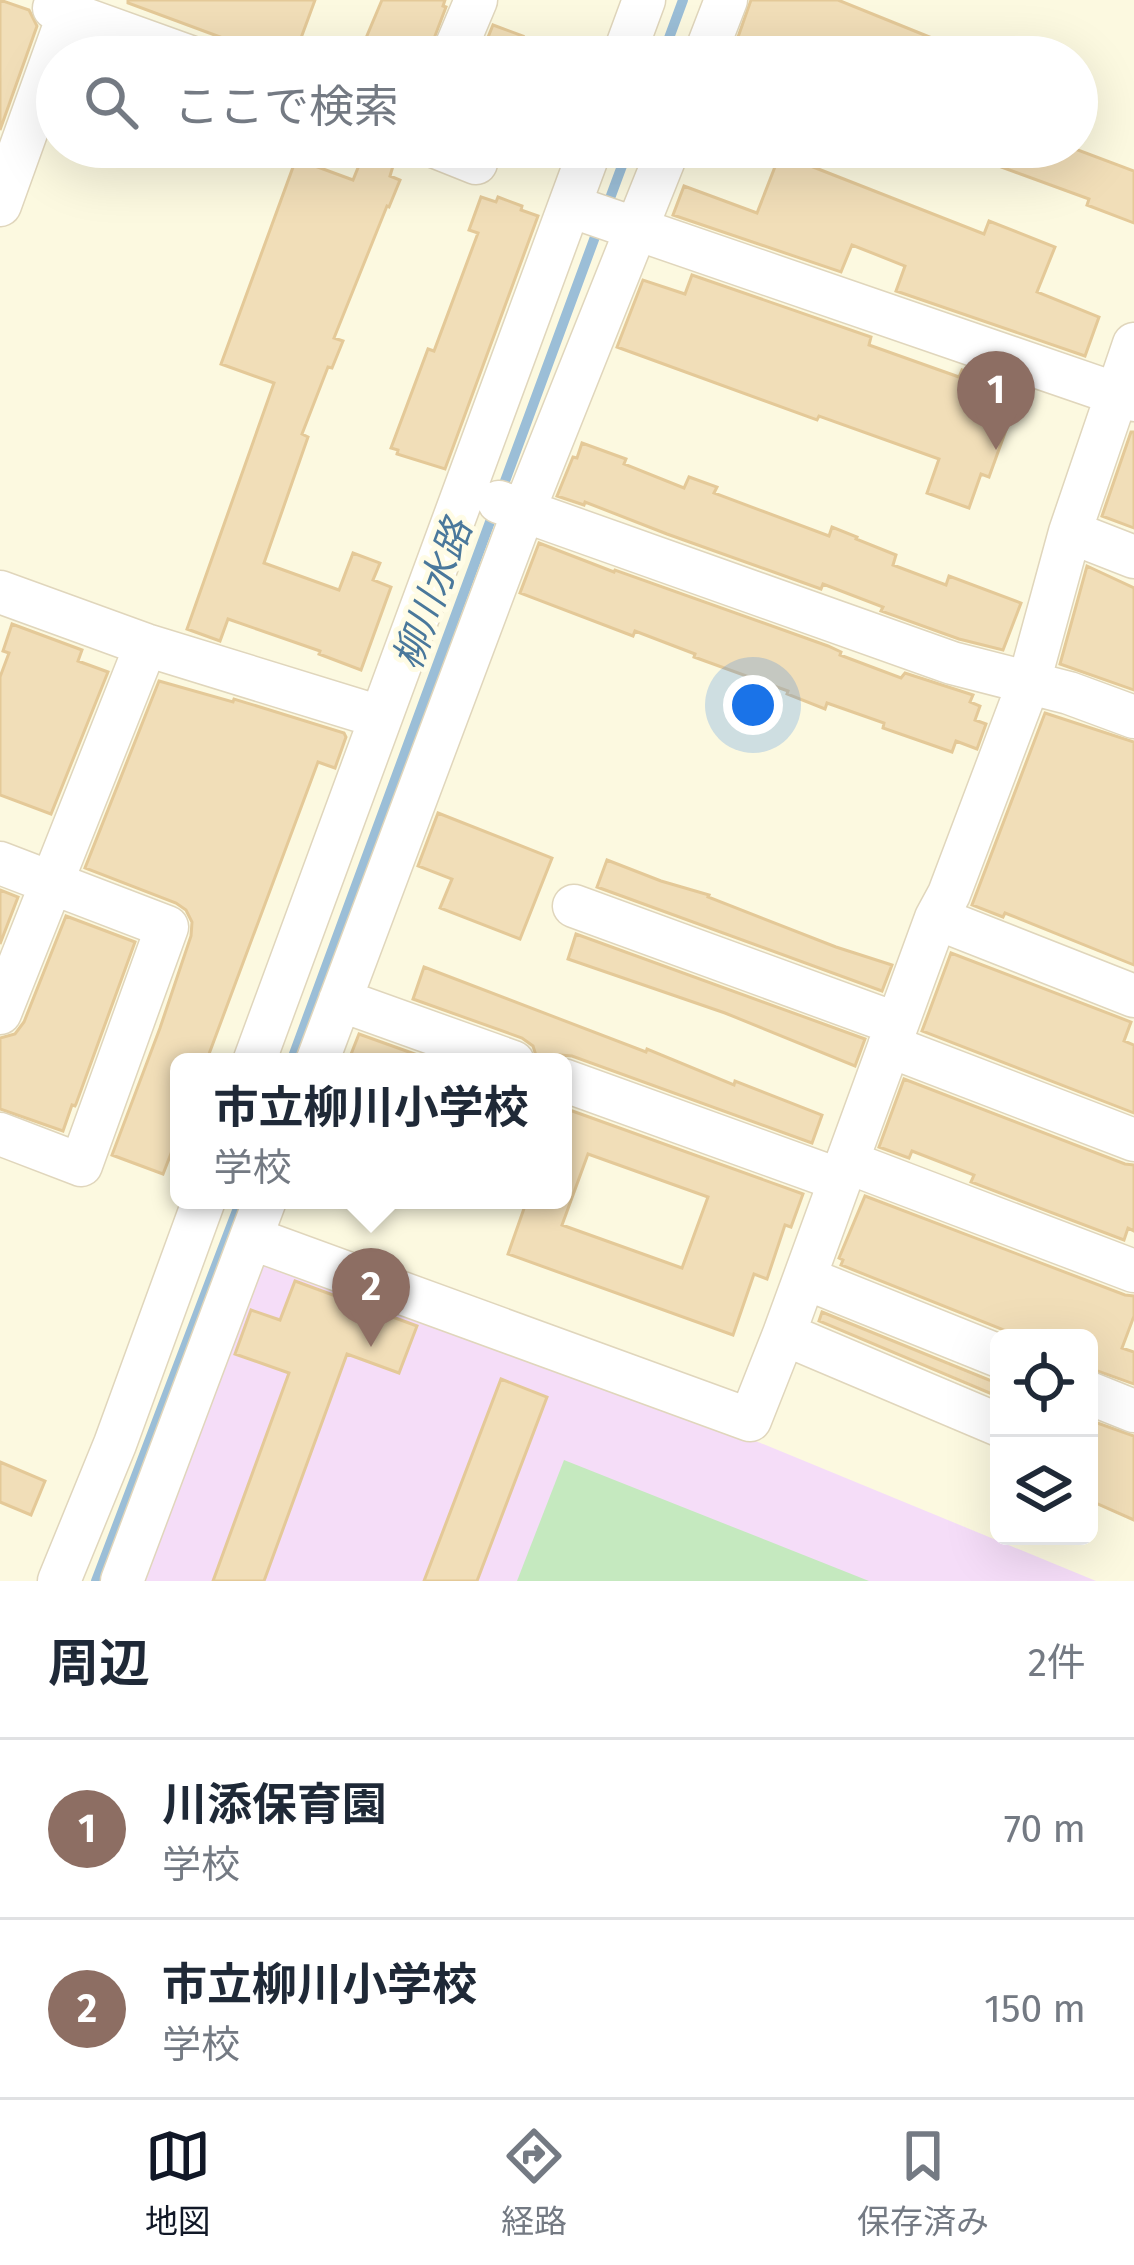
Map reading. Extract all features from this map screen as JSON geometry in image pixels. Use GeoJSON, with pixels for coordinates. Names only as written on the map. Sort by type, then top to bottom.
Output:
{"type":"FeatureCollection","features":[{"type":"Feature","properties":{"kind":"street"},"geometry":{"type":"LineString","coordinates":[[461,36],[476,0]]}},
{"type":"Feature","properties":{"kind":"street"},"geometry":{"type":"LineString","coordinates":[[631,36],[644,0]]}},
{"type":"Feature","properties":{"kind":"street"},"geometry":{"type":"LineString","coordinates":[[712,36],[726,0]]}},
{"type":"Feature","properties":{"kind":"street"},"geometry":{"type":"LineString","coordinates":[[79,9],[141,36]]}},
{"type":"Feature","properties":{"kind":"street"},"geometry":{"type":"LineString","coordinates":[[0,205],[36,116]]}},
{"type":"Feature","properties":{"kind":"street"},"geometry":{"type":"LineString","coordinates":[[257,1053],[584,168]]}},
{"type":"Feature","properties":{"kind":"street"},"geometry":{"type":"LineString","coordinates":[[319,1053],[524,510],[661,168]]}},
{"type":"Feature","properties":{"kind":"street"},"geometry":{"type":"LineString","coordinates":[[570,206],[1125,397]]}},
{"type":"Feature","properties":{"kind":"street"},"geometry":{"type":"LineString","coordinates":[[122,1581],[258,1219],[750,1420],[1029,682],[1070,532],[1125,397],[1134,344]]}},
{"type":"Feature","properties":{"kind":"street"},"geometry":{"type":"LineString","coordinates":[[465,490],[952,663],[1029,682],[1134,717]]}},
{"type":"Feature","properties":{"kind":"street"},"geometry":{"type":"LineString","coordinates":[[1070,532],[1134,556]]}},
{"type":"Feature","properties":{"kind":"street"},"geometry":{"type":"LineString","coordinates":[[2,600],[146,645],[445,720]]}},
{"type":"Feature","properties":{"kind":"street"},"geometry":{"type":"LineString","coordinates":[[0,1013],[146,645]]}},
{"type":"Feature","properties":{"kind":"street"},"geometry":{"type":"LineString","coordinates":[[0,863],[166,926],[81,1165],[0,1134]]}},
{"type":"Feature","properties":{"kind":"street"},"geometry":{"type":"LineString","coordinates":[[574,907],[893,1035],[1134,1141]]}},
{"type":"Feature","properties":{"kind":"street"},"geometry":{"type":"LineString","coordinates":[[936,918],[1134,996]]}},
{"type":"Feature","properties":{"kind":"street"},"geometry":{"type":"LineString","coordinates":[[340,1000],[488,1053]]}},
{"type":"Feature","properties":{"kind":"street"},"geometry":{"type":"LineString","coordinates":[[572,1083],[1134,1271]]}},
{"type":"Feature","properties":{"kind":"street"},"geometry":{"type":"LineString","coordinates":[[59,1581],[201,1209]]}},
{"type":"Feature","properties":{"kind":"street"},"geometry":{"type":"LineString","coordinates":[[805,1278],[990,1353]]}},
{"type":"Feature","properties":{"kind":"street"},"geometry":{"type":"LineString","coordinates":[[784,1334],[990,1421]]}},
{"type":"Feature","properties":{"kind":"street"},"geometry":{"type":"LineString","coordinates":[[1098,1397],[1134,1411]]}},
{"type":"Feature","properties":{"kind":"street"},"geometry":{"type":"LineString","coordinates":[[95,1491],[149,1512]]}},
{"type":"Feature","properties":{"kind":"shaded area"},"geometry":{"type":"Polygon","coordinates":[[[265,1256],[746,1437],[990,1537],[990,1545],[1008,1545],[1096,1581],[139,1581],[265,1256]]]}},
{"type":"Feature","properties":{"kind":"green space"},"geometry":{"type":"Polygon","coordinates":[[[564,1460],[869,1581],[517,1581],[564,1460]]]}},
{"type":"Feature","properties":{"kind":"building"},"geometry":{"type":"Polygon","coordinates":[[[0,0],[29,10],[37,26],[0,130],[0,0]]]}},
{"type":"Feature","properties":{"kind":"building"},"geometry":{"type":"Polygon","coordinates":[[[315,0],[302,36],[217,36],[128,3],[315,0]]]}},
{"type":"Feature","properties":{"kind":"building"},"geometry":{"type":"Polygon","coordinates":[[[382,0],[445,0],[435,36],[367,36],[382,0]]]}},
{"type":"Feature","properties":{"kind":"building"},"geometry":{"type":"Polygon","coordinates":[[[751,0],[838,0],[927,36],[738,36],[751,0]]]}},
{"type":"Feature","properties":{"kind":"building"},"geometry":{"type":"Polygon","coordinates":[[[493,25],[523,36],[489,36],[493,25]]]}},
{"type":"Feature","properties":{"kind":"building"},"geometry":{"type":"Polygon","coordinates":[[[1098,158],[1134,171],[1134,223],[1087,205],[1089,199],[1004,168],[1098,168],[1098,158]]]}},
{"type":"Feature","properties":{"kind":"building"},"geometry":{"type":"Polygon","coordinates":[[[293,168],[320,168],[353,180],[358,168],[392,168],[390,176],[400,180],[334,338],[343,341],[302,434],[308,437],[264,563],[339,590],[353,553],[380,563],[373,580],[391,587],[361,670],[228,619],[220,641],[187,629],[274,383],[221,364],[293,168]]]}},
{"type":"Feature","properties":{"kind":"building"},"geometry":{"type":"Polygon","coordinates":[[[775,168],[816,168],[984,234],[989,221],[1055,247],[1037,292],[1099,317],[1085,356],[896,291],[905,266],[852,245],[841,272],[673,215],[684,186],[757,213],[775,168]]]}},
{"type":"Feature","properties":{"kind":"building"},"geometry":{"type":"Polygon","coordinates":[[[481,197],[496,202],[498,197],[538,216],[445,469],[391,448],[478,233],[469,230],[481,197]]]}},
{"type":"Feature","properties":{"kind":"building"},"geometry":{"type":"Polygon","coordinates":[[[692,275],[871,337],[869,345],[959,377],[962,370],[1020,391],[989,477],[981,474],[969,508],[927,493],[939,459],[617,347],[643,280],[685,294],[692,275]]]}},
{"type":"Feature","properties":{"kind":"building"},"geometry":{"type":"Polygon","coordinates":[[[1134,432],[1134,528],[1102,516],[1134,432]]]}},
{"type":"Feature","properties":{"kind":"building"},"geometry":{"type":"Polygon","coordinates":[[[582,443],[684,488],[689,477],[717,487],[714,493],[829,536],[832,527],[896,555],[893,565],[946,585],[949,576],[1021,603],[1003,650],[959,639],[823,584],[821,589],[585,502],[557,496],[582,443]]]}},
{"type":"Feature","properties":{"kind":"building"},"geometry":{"type":"Polygon","coordinates":[[[539,543],[828,646],[901,678],[905,673],[973,695],[970,702],[980,706],[975,720],[986,724],[977,749],[956,741],[952,752],[827,703],[825,709],[635,631],[633,636],[520,593],[539,543]]]}},
{"type":"Feature","properties":{"kind":"building"},"geometry":{"type":"Polygon","coordinates":[[[1087,566],[1134,588],[1134,690],[1060,664],[1087,566]]]}},
{"type":"Feature","properties":{"kind":"building"},"geometry":{"type":"Polygon","coordinates":[[[12,624],[82,650],[78,661],[108,672],[51,814],[0,795],[0,677],[12,624]]]}},
{"type":"Feature","properties":{"kind":"building"},"geometry":{"type":"Polygon","coordinates":[[[159,681],[344,733],[335,768],[318,762],[209,1053],[170,1053],[170,1156],[163,1174],[112,1155],[160,1028],[192,922],[176,903],[85,868],[159,681]]]}},
{"type":"Feature","properties":{"kind":"building"},"geometry":{"type":"Polygon","coordinates":[[[1045,713],[1134,742],[1134,965],[1005,913],[1003,917],[972,905],[1045,713]]]}},
{"type":"Feature","properties":{"kind":"building"},"geometry":{"type":"Polygon","coordinates":[[[438,813],[552,858],[520,939],[440,908],[452,879],[418,866],[438,813]]]}},
{"type":"Feature","properties":{"kind":"building"},"geometry":{"type":"Polygon","coordinates":[[[607,860],[892,965],[882,991],[597,887],[607,860]]]}},
{"type":"Feature","properties":{"kind":"building"},"geometry":{"type":"Polygon","coordinates":[[[0,890],[18,897],[0,944],[0,890]]]}},
{"type":"Feature","properties":{"kind":"building"},"geometry":{"type":"Polygon","coordinates":[[[66,916],[135,942],[63,1131],[0,1109],[0,1038],[15,1034],[24,1022],[66,916]]]}},
{"type":"Feature","properties":{"kind":"building"},"geometry":{"type":"Polygon","coordinates":[[[576,934],[865,1039],[855,1066],[725,1013],[568,959],[576,934]]]}},
{"type":"Feature","properties":{"kind":"building"},"geometry":{"type":"Polygon","coordinates":[[[951,953],[1131,1022],[1124,1041],[1134,1045],[1134,1113],[922,1031],[951,953]]]}},
{"type":"Feature","properties":{"kind":"building"},"geometry":{"type":"Polygon","coordinates":[[[424,967],[822,1115],[812,1143],[572,1053],[535,1053],[522,1038],[413,999],[424,967]]]}},
{"type":"Feature","properties":{"kind":"building"},"geometry":{"type":"Polygon","coordinates":[[[359,1034],[412,1053],[352,1053],[359,1034]]]}},
{"type":"Feature","properties":{"kind":"building"},"geometry":{"type":"Polygon","coordinates":[[[904,1079],[1134,1165],[1134,1231],[1128,1228],[1124,1240],[971,1182],[974,1175],[912,1151],[909,1158],[879,1147],[904,1079]]]}},
{"type":"Feature","properties":{"kind":"building"},"geometry":{"type":"Polygon","coordinates":[[[572,1111],[803,1194],[791,1227],[785,1225],[767,1279],[754,1274],[733,1335],[508,1254],[524,1209],[568,1209],[562,1225],[682,1268],[708,1197],[588,1154],[572,1198],[572,1111]]]}},
{"type":"Feature","properties":{"kind":"building"},"geometry":{"type":"Polygon","coordinates":[[[865,1196],[1134,1296],[1134,1316],[1122,1348],[1134,1352],[1134,1384],[1098,1371],[1098,1329],[1001,1329],[841,1265],[839,1258],[865,1196]]]}},
{"type":"Feature","properties":{"kind":"building"},"geometry":{"type":"Polygon","coordinates":[[[295,1281],[417,1326],[399,1373],[347,1354],[264,1581],[213,1581],[289,1373],[235,1354],[251,1310],[280,1320],[295,1281]]]}},
{"type":"Feature","properties":{"kind":"building"},"geometry":{"type":"Polygon","coordinates":[[[822,1312],[990,1380],[990,1393],[819,1321],[822,1312]]]}},
{"type":"Feature","properties":{"kind":"building"},"geometry":{"type":"Polygon","coordinates":[[[501,1379],[547,1397],[477,1581],[424,1581],[501,1379]]]}},
{"type":"Feature","properties":{"kind":"building"},"geometry":{"type":"Polygon","coordinates":[[[1098,1423],[1134,1436],[1134,1520],[1098,1504],[1098,1423]]]}},
{"type":"Feature","properties":{"kind":"building"},"geometry":{"type":"Polygon","coordinates":[[[0,1462],[45,1481],[31,1515],[0,1502],[0,1462]]]}},
{"type":"Feature","properties":{"kind":"waterway","name":"柳川水路"},"geometry":{"type":"LineString","coordinates":[[670,36],[683,0]]}},
{"type":"Feature","properties":{"kind":"waterway","name":"柳川水路"},"geometry":{"type":"LineString","coordinates":[[606,209],[621,168]]}},
{"type":"Feature","properties":{"kind":"waterway","name":"柳川水路"},"geometry":{"type":"LineString","coordinates":[[294,1053],[599,226]]}},
{"type":"Feature","properties":{"kind":"waterway","name":"柳川水路"},"geometry":{"type":"LineString","coordinates":[[96,1581],[238,1209]]}},
{"type":"Feature","properties":{"kind":"place","name":"川添保育園"},"geometry":{"type":"Point","coordinates":[996,450]}},
{"type":"Feature","properties":{"kind":"place","name":"市立柳川小学校"},"geometry":{"type":"Point","coordinates":[371,1347]}}]}
